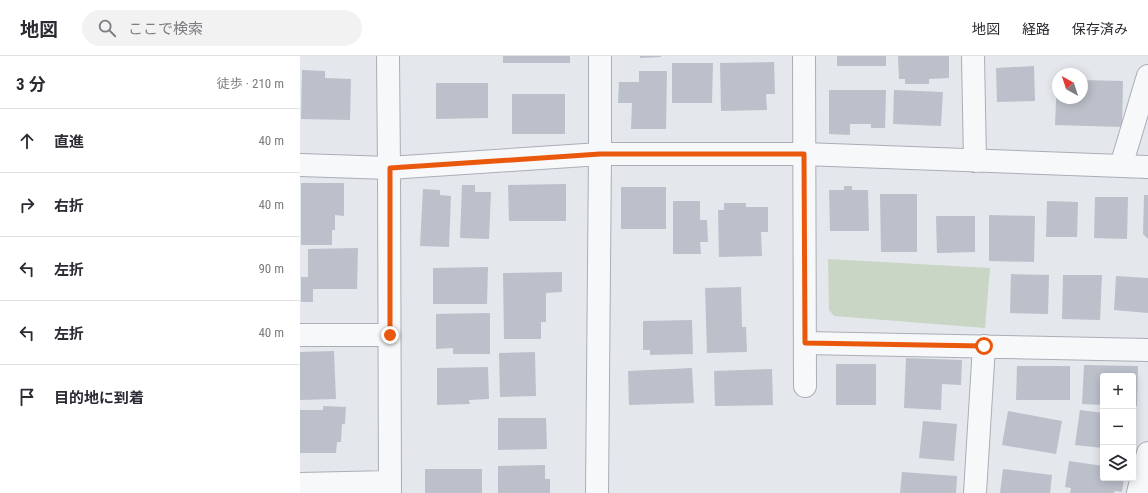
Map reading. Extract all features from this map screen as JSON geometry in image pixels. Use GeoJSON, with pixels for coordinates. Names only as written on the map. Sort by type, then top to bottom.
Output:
{"type":"FeatureCollection","features":[{"type":"Feature","properties":{"kind":"street"},"geometry":{"type":"LineString","coordinates":[[300,484],[390,488],[390,168],[388,56]]}},
{"type":"Feature","properties":{"kind":"street"},"geometry":{"type":"LineString","coordinates":[[597,493],[600,56]]}},
{"type":"Feature","properties":{"kind":"street"},"geometry":{"type":"LineString","coordinates":[[804,56],[805,386]]}},
{"type":"Feature","properties":{"kind":"street"},"geometry":{"type":"LineString","coordinates":[[973,56],[975,161]]}},
{"type":"Feature","properties":{"kind":"street"},"geometry":{"type":"LineString","coordinates":[[1121,166],[1148,76]]}},
{"type":"Feature","properties":{"kind":"street"},"geometry":{"type":"LineString","coordinates":[[300,165],[390,168],[600,154],[804,154],[1148,167]]}},
{"type":"Feature","properties":{"kind":"street"},"geometry":{"type":"LineString","coordinates":[[300,335],[390,335]]}},
{"type":"Feature","properties":{"kind":"street"},"geometry":{"type":"LineString","coordinates":[[805,343],[1148,350]]}},
{"type":"Feature","properties":{"kind":"street"},"geometry":{"type":"LineString","coordinates":[[975,493],[984,346]]}},
{"type":"Feature","properties":{"kind":"street"},"geometry":{"type":"LineString","coordinates":[[1138,493],[1148,453]]}},
{"type":"Feature","properties":{"kind":"green space"},"geometry":{"type":"Polygon","coordinates":[[[828,259],[990,268],[985,328],[834,316],[829,310],[828,259]]]}},
{"type":"Feature","properties":{"kind":"building"},"geometry":{"type":"Polygon","coordinates":[[[503,56],[570,56],[570,63],[503,63],[503,56]]]}},
{"type":"Feature","properties":{"kind":"building"},"geometry":{"type":"Polygon","coordinates":[[[640,56],[661,56],[661,57],[640,58],[640,56]]]}},
{"type":"Feature","properties":{"kind":"building"},"geometry":{"type":"Polygon","coordinates":[[[837,56],[886,56],[886,66],[837,66],[837,56]]]}},
{"type":"Feature","properties":{"kind":"building"},"geometry":{"type":"Polygon","coordinates":[[[898,56],[949,56],[949,78],[929,79],[929,84],[905,84],[905,79],[899,79],[898,56]]]}},
{"type":"Feature","properties":{"kind":"building"},"geometry":{"type":"Polygon","coordinates":[[[774,62],[775,94],[766,94],[767,110],[721,111],[720,63],[774,62]]]}},
{"type":"Feature","properties":{"kind":"building"},"geometry":{"type":"Polygon","coordinates":[[[672,63],[713,63],[712,103],[672,103],[672,63]]]}},
{"type":"Feature","properties":{"kind":"building"},"geometry":{"type":"Polygon","coordinates":[[[1034,66],[1035,101],[997,102],[996,68],[1034,66]]]}},
{"type":"Feature","properties":{"kind":"building"},"geometry":{"type":"Polygon","coordinates":[[[302,70],[325,71],[325,78],[351,79],[350,120],[301,119],[302,70]]]}},
{"type":"Feature","properties":{"kind":"building"},"geometry":{"type":"Polygon","coordinates":[[[639,71],[667,71],[666,129],[631,129],[632,103],[618,103],[619,82],[639,82],[639,71]]]}},
{"type":"Feature","properties":{"kind":"building"},"geometry":{"type":"Polygon","coordinates":[[[1088,80],[1123,81],[1122,127],[1055,125],[1056,104],[1088,104],[1088,80]]]}},
{"type":"Feature","properties":{"kind":"building"},"geometry":{"type":"Polygon","coordinates":[[[436,83],[488,83],[488,118],[436,119],[436,83]]]}},
{"type":"Feature","properties":{"kind":"building"},"geometry":{"type":"Polygon","coordinates":[[[829,90],[886,90],[885,128],[871,128],[871,124],[850,124],[850,135],[829,134],[829,90]]]}},
{"type":"Feature","properties":{"kind":"building"},"geometry":{"type":"Polygon","coordinates":[[[894,90],[943,92],[941,126],[893,124],[894,90]]]}},
{"type":"Feature","properties":{"kind":"building"},"geometry":{"type":"Polygon","coordinates":[[[512,94],[565,94],[565,134],[512,134],[512,94]]]}},
{"type":"Feature","properties":{"kind":"building"},"geometry":{"type":"Polygon","coordinates":[[[301,183],[344,183],[344,216],[335,215],[335,230],[332,230],[332,245],[301,245],[301,183]]]}},
{"type":"Feature","properties":{"kind":"building"},"geometry":{"type":"Polygon","coordinates":[[[566,184],[566,221],[509,221],[508,185],[566,184]]]}},
{"type":"Feature","properties":{"kind":"building"},"geometry":{"type":"Polygon","coordinates":[[[462,185],[475,185],[475,192],[491,192],[489,239],[460,238],[462,185]]]}},
{"type":"Feature","properties":{"kind":"building"},"geometry":{"type":"Polygon","coordinates":[[[844,186],[852,186],[852,190],[868,190],[869,231],[830,231],[829,190],[844,190],[844,186]]]}},
{"type":"Feature","properties":{"kind":"building"},"geometry":{"type":"Polygon","coordinates":[[[621,187],[666,187],[666,229],[621,229],[621,187]]]}},
{"type":"Feature","properties":{"kind":"building"},"geometry":{"type":"Polygon","coordinates":[[[423,189],[440,190],[440,195],[451,196],[449,247],[420,246],[423,189]]]}},
{"type":"Feature","properties":{"kind":"building"},"geometry":{"type":"Polygon","coordinates":[[[880,194],[917,194],[917,252],[881,252],[880,194]]]}},
{"type":"Feature","properties":{"kind":"building"},"geometry":{"type":"Polygon","coordinates":[[[1144,195],[1148,195],[1148,239],[1143,234],[1144,195]]]}},
{"type":"Feature","properties":{"kind":"building"},"geometry":{"type":"Polygon","coordinates":[[[1095,197],[1128,197],[1127,239],[1094,238],[1095,197]]]}},
{"type":"Feature","properties":{"kind":"building"},"geometry":{"type":"Polygon","coordinates":[[[673,201],[700,201],[700,220],[707,220],[708,242],[700,242],[701,254],[673,254],[673,201]]]}},
{"type":"Feature","properties":{"kind":"building"},"geometry":{"type":"Polygon","coordinates":[[[1047,201],[1078,202],[1077,237],[1046,237],[1047,201]]]}},
{"type":"Feature","properties":{"kind":"building"},"geometry":{"type":"Polygon","coordinates":[[[724,203],[746,203],[746,207],[768,207],[768,232],[761,232],[762,256],[719,257],[718,210],[724,210],[724,203]]]}},
{"type":"Feature","properties":{"kind":"building"},"geometry":{"type":"Polygon","coordinates":[[[989,215],[1035,216],[1034,262],[989,261],[989,215]]]}},
{"type":"Feature","properties":{"kind":"building"},"geometry":{"type":"Polygon","coordinates":[[[936,216],[975,216],[975,252],[937,253],[936,216]]]}},
{"type":"Feature","properties":{"kind":"building"},"geometry":{"type":"Polygon","coordinates":[[[358,248],[357,289],[313,289],[313,302],[301,302],[301,277],[308,277],[308,249],[358,248]]]}},
{"type":"Feature","properties":{"kind":"building"},"geometry":{"type":"Polygon","coordinates":[[[488,267],[487,304],[433,304],[433,268],[488,267]]]}},
{"type":"Feature","properties":{"kind":"building"},"geometry":{"type":"Polygon","coordinates":[[[562,272],[562,292],[546,293],[546,322],[541,322],[541,339],[504,339],[503,273],[562,272]]]}},
{"type":"Feature","properties":{"kind":"building"},"geometry":{"type":"Polygon","coordinates":[[[1011,274],[1049,275],[1048,314],[1010,313],[1011,274]]]}},
{"type":"Feature","properties":{"kind":"building"},"geometry":{"type":"Polygon","coordinates":[[[1063,275],[1102,275],[1100,320],[1062,319],[1063,275]]]}},
{"type":"Feature","properties":{"kind":"building"},"geometry":{"type":"Polygon","coordinates":[[[1116,276],[1148,278],[1148,313],[1114,310],[1116,276]]]}},
{"type":"Feature","properties":{"kind":"building"},"geometry":{"type":"Polygon","coordinates":[[[741,287],[742,327],[746,327],[747,352],[707,353],[705,288],[741,287]]]}},
{"type":"Feature","properties":{"kind":"building"},"geometry":{"type":"Polygon","coordinates":[[[490,313],[490,354],[453,354],[453,348],[436,349],[436,314],[490,313]]]}},
{"type":"Feature","properties":{"kind":"building"},"geometry":{"type":"Polygon","coordinates":[[[692,320],[693,354],[650,355],[650,350],[643,350],[643,321],[692,320]]]}},
{"type":"Feature","properties":{"kind":"building"},"geometry":{"type":"Polygon","coordinates":[[[334,351],[336,399],[300,400],[300,352],[334,351]]]}},
{"type":"Feature","properties":{"kind":"building"},"geometry":{"type":"Polygon","coordinates":[[[535,352],[536,396],[500,397],[499,353],[535,352]]]}},
{"type":"Feature","properties":{"kind":"building"},"geometry":{"type":"Polygon","coordinates":[[[906,358],[962,360],[961,385],[942,384],[941,410],[904,408],[906,358]]]}},
{"type":"Feature","properties":{"kind":"building"},"geometry":{"type":"Polygon","coordinates":[[[836,364],[876,364],[876,405],[836,405],[836,364]]]}},
{"type":"Feature","properties":{"kind":"building"},"geometry":{"type":"Polygon","coordinates":[[[1084,365],[1138,366],[1137,406],[1136,373],[1100,373],[1100,405],[1082,404],[1084,365]]]}},
{"type":"Feature","properties":{"kind":"building"},"geometry":{"type":"Polygon","coordinates":[[[1017,366],[1070,366],[1070,400],[1016,400],[1017,366]]]}},
{"type":"Feature","properties":{"kind":"building"},"geometry":{"type":"Polygon","coordinates":[[[488,367],[489,399],[469,400],[470,404],[437,405],[437,368],[488,367]]]}},
{"type":"Feature","properties":{"kind":"building"},"geometry":{"type":"Polygon","coordinates":[[[692,368],[694,403],[629,405],[628,371],[692,368]]]}},
{"type":"Feature","properties":{"kind":"building"},"geometry":{"type":"Polygon","coordinates":[[[772,369],[773,405],[715,406],[714,371],[772,369]]]}},
{"type":"Feature","properties":{"kind":"building"},"geometry":{"type":"Polygon","coordinates":[[[323,406],[346,407],[345,424],[342,424],[341,442],[337,442],[336,453],[300,453],[300,410],[323,410],[323,406]]]}},
{"type":"Feature","properties":{"kind":"building"},"geometry":{"type":"Polygon","coordinates":[[[1080,410],[1100,413],[1100,448],[1075,445],[1080,410]]]}},
{"type":"Feature","properties":{"kind":"building"},"geometry":{"type":"Polygon","coordinates":[[[1008,411],[1062,421],[1056,454],[1002,445],[1008,411]]]}},
{"type":"Feature","properties":{"kind":"building"},"geometry":{"type":"Polygon","coordinates":[[[498,418],[546,418],[547,449],[498,450],[498,418]]]}},
{"type":"Feature","properties":{"kind":"building"},"geometry":{"type":"Polygon","coordinates":[[[923,421],[957,424],[954,461],[919,458],[923,421]]]}},
{"type":"Feature","properties":{"kind":"building"},"geometry":{"type":"Polygon","coordinates":[[[1069,461],[1100,466],[1100,481],[1124,481],[1122,492],[1115,491],[1114,493],[1070,493],[1071,488],[1065,487],[1069,461]]]}},
{"type":"Feature","properties":{"kind":"building"},"geometry":{"type":"Polygon","coordinates":[[[545,465],[545,479],[550,479],[550,493],[498,493],[498,466],[545,465]]]}},
{"type":"Feature","properties":{"kind":"building"},"geometry":{"type":"Polygon","coordinates":[[[425,469],[482,469],[482,493],[425,493],[425,469]]]}},
{"type":"Feature","properties":{"kind":"building"},"geometry":{"type":"Polygon","coordinates":[[[1003,469],[1052,475],[1050,493],[1000,493],[1003,469]]]}},
{"type":"Feature","properties":{"kind":"building"},"geometry":{"type":"Polygon","coordinates":[[[902,472],[957,476],[956,493],[900,493],[902,472]]]}},
{"type":"Feature","properties":{"kind":"route"},"geometry":{"type":"LineString","coordinates":[[390,335],[390,168],[600,154],[804,154],[805,343],[984,346]]}}]}
